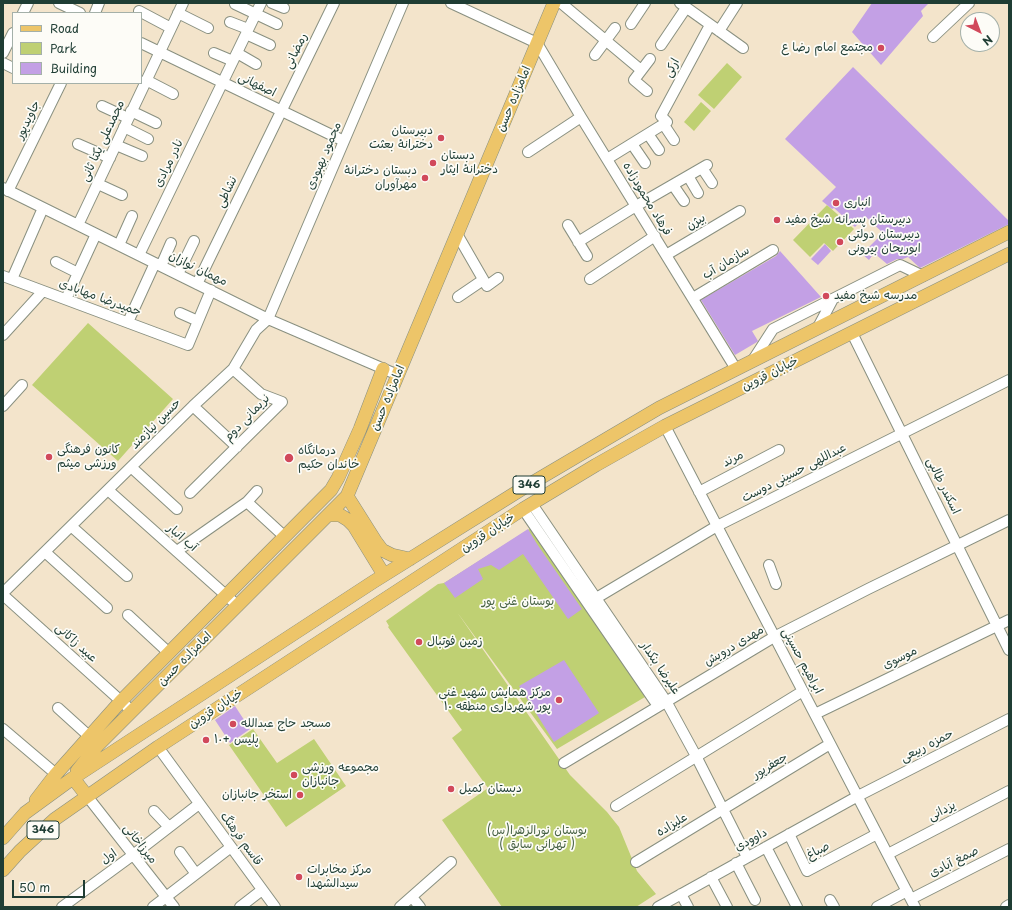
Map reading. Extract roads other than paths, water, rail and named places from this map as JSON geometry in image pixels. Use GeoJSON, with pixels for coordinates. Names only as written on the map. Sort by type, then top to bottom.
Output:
{"type":"FeatureCollection","features":[{"type":"Feature","properties":{"kind":"main road","name":"امامزاده حسن"},"geometry":{"type":"LineString","coordinates":[[73,778],[80,766],[97,746],[347,496],[554,3]]}},
{"type":"Feature","properties":{"kind":"main road","name":"خیابان قزوین"},"geometry":{"type":"LineString","coordinates":[[3,838],[26,813],[73,778],[384,575],[525,487],[659,408],[1009,232]]}},
{"type":"Feature","properties":{"kind":"main road","name":"خیابان قزوین"},"geometry":{"type":"LineString","coordinates":[[3,870],[20,851],[55,819],[87,796],[158,747],[527,507],[665,426],[1009,254]]}},
{"type":"Feature","properties":{"kind":"main road","name":"امامزاده حسن"},"geometry":{"type":"LineString","coordinates":[[26,813],[56,774],[121,701],[331,490],[360,429],[383,369]]}},
{"type":"Feature","properties":{"kind":"main road"},"geometry":{"type":"LineString","coordinates":[[347,496],[382,550],[392,555],[410,559]]}},
{"type":"Feature","properties":{"kind":"main road"},"geometry":{"type":"LineString","coordinates":[[328,515],[340,515],[354,526],[384,575]]}},
{"type":"Feature","properties":{"kind":"main road"},"geometry":{"type":"LineString","coordinates":[[73,778],[87,796]]}},
{"type":"Feature","properties":{"kind":"street"},"geometry":{"type":"LineString","coordinates":[[24,12],[28,3]]}},
{"type":"Feature","properties":{"kind":"street"},"geometry":{"type":"LineString","coordinates":[[59,3],[78,12]]}},
{"type":"Feature","properties":{"kind":"street"},"geometry":{"type":"LineString","coordinates":[[94,12],[99,3]]}},
{"type":"Feature","properties":{"kind":"street","name":"نادر مرادی"},"geometry":{"type":"LineString","coordinates":[[139,255],[261,3]]}},
{"type":"Feature","properties":{"kind":"street"},"geometry":{"type":"LineString","coordinates":[[272,3],[284,8]]}},
{"type":"Feature","properties":{"kind":"street","name":"رمضانی"},"geometry":{"type":"LineString","coordinates":[[281,111],[334,3]]}},
{"type":"Feature","properties":{"kind":"street","name":"محمود بهبودی"},"geometry":{"type":"LineString","coordinates":[[268,319],[403,3]]}},
{"type":"Feature","properties":{"kind":"street"},"geometry":{"type":"LineString","coordinates":[[452,3],[538,43]]}},
{"type":"Feature","properties":{"kind":"street"},"geometry":{"type":"LineString","coordinates":[[561,3],[641,70]]}},
{"type":"Feature","properties":{"kind":"street"},"geometry":{"type":"LineString","coordinates":[[631,24],[645,3]]}},
{"type":"Feature","properties":{"kind":"street"},"geometry":{"type":"LineString","coordinates":[[714,28],[737,3]]}},
{"type":"Feature","properties":{"kind":"street"},"geometry":{"type":"LineString","coordinates":[[933,38],[969,3]]}},
{"type":"Feature","properties":{"kind":"street"},"geometry":{"type":"LineString","coordinates":[[235,4],[255,15],[277,24]]}},
{"type":"Feature","properties":{"kind":"street"},"geometry":{"type":"LineString","coordinates":[[661,44],[683,5],[743,48]]}},
{"type":"Feature","properties":{"kind":"street"},"geometry":{"type":"LineString","coordinates":[[180,6],[208,28]]}},
{"type":"Feature","properties":{"kind":"street","name":"محمدعلی یکتا ثانی"},"geometry":{"type":"LineString","coordinates":[[78,225],[180,6]]}},
{"type":"Feature","properties":{"kind":"street"},"geometry":{"type":"LineString","coordinates":[[142,14],[170,28]]}},
{"type":"Feature","properties":{"kind":"street"},"geometry":{"type":"LineString","coordinates":[[230,22],[270,45]]}},
{"type":"Feature","properties":{"kind":"street"},"geometry":{"type":"LineString","coordinates":[[594,55],[615,28]]}},
{"type":"Feature","properties":{"kind":"street","name":"ارکی"},"geometry":{"type":"LineString","coordinates":[[665,124],[662,116],[714,28]]}},
{"type":"Feature","properties":{"kind":"street"},"geometry":{"type":"LineString","coordinates":[[8,48],[12,36]]}},
{"type":"Feature","properties":{"kind":"street","name":"فرهاد محمودزاده"},"geometry":{"type":"LineString","coordinates":[[538,43],[581,117],[736,369]]}},
{"type":"Feature","properties":{"kind":"street","name":"اصفهانی"},"geometry":{"type":"LineString","coordinates":[[142,44],[344,141]]}},
{"type":"Feature","properties":{"kind":"street"},"geometry":{"type":"LineString","coordinates":[[214,53],[235,57],[256,64]]}},
{"type":"Feature","properties":{"kind":"street"},"geometry":{"type":"LineString","coordinates":[[647,91],[634,80],[650,59]]}},
{"type":"Feature","properties":{"kind":"street"},"geometry":{"type":"LineString","coordinates":[[3,63],[12,68]]}},
{"type":"Feature","properties":{"kind":"street"},"geometry":{"type":"LineString","coordinates":[[146,80],[173,94]]}},
{"type":"Feature","properties":{"kind":"street","name":"جاویدپور"},"geometry":{"type":"LineString","coordinates":[[6,190],[60,84]]}},
{"type":"Feature","properties":{"kind":"street"},"geometry":{"type":"LineString","coordinates":[[102,106],[128,119],[148,139]]}},
{"type":"Feature","properties":{"kind":"street","name":"نشاطی"},"geometry":{"type":"LineString","coordinates":[[197,284],[281,111]]}},
{"type":"Feature","properties":{"kind":"street"},"geometry":{"type":"LineString","coordinates":[[528,152],[581,117]]}},
{"type":"Feature","properties":{"kind":"street"},"geometry":{"type":"LineString","coordinates":[[128,119],[156,123]]}},
{"type":"Feature","properties":{"kind":"street"},"geometry":{"type":"LineString","coordinates":[[607,159],[665,124],[674,140]]}},
{"type":"Feature","properties":{"kind":"street"},"geometry":{"type":"LineString","coordinates":[[648,134],[659,150]]}},
{"type":"Feature","properties":{"kind":"street"},"geometry":{"type":"LineString","coordinates":[[78,144],[110,158]]}},
{"type":"Feature","properties":{"kind":"street"},"geometry":{"type":"LineString","coordinates":[[632,144],[644,163]]}},
{"type":"Feature","properties":{"kind":"street"},"geometry":{"type":"LineString","coordinates":[[116,145],[142,156]]}},
{"type":"Feature","properties":{"kind":"street"},"geometry":{"type":"LineString","coordinates":[[578,242],[636,206],[704,167],[712,183]]}},
{"type":"Feature","properties":{"kind":"street"},"geometry":{"type":"LineString","coordinates":[[688,176],[698,193]]}},
{"type":"Feature","properties":{"kind":"street"},"geometry":{"type":"LineString","coordinates":[[98,184],[122,195]]}},
{"type":"Feature","properties":{"kind":"street"},"geometry":{"type":"LineString","coordinates":[[674,185],[684,201]]}},
{"type":"Feature","properties":{"kind":"street","name":"مهمان نوازان"},"geometry":{"type":"LineString","coordinates":[[6,190],[268,319],[398,375]]}},
{"type":"Feature","properties":{"kind":"street"},"geometry":{"type":"LineString","coordinates":[[7,277],[43,208]]}},
{"type":"Feature","properties":{"kind":"street","name":"بیژن"},"geometry":{"type":"LineString","coordinates":[[666,255],[740,211]]}},
{"type":"Feature","properties":{"kind":"street"},"geometry":{"type":"LineString","coordinates":[[119,245],[132,216]]}},
{"type":"Feature","properties":{"kind":"street"},"geometry":{"type":"LineString","coordinates":[[568,225],[587,256]]}},
{"type":"Feature","properties":{"kind":"street"},"geometry":{"type":"LineString","coordinates":[[66,299],[96,234]]}},
{"type":"Feature","properties":{"kind":"street"},"geometry":{"type":"LineString","coordinates":[[457,234],[487,286],[498,278]]}},
{"type":"Feature","properties":{"kind":"street"},"geometry":{"type":"LineString","coordinates":[[590,279],[655,236]]}},
{"type":"Feature","properties":{"kind":"street"},"geometry":{"type":"LineString","coordinates":[[178,274],[194,241]]}},
{"type":"Feature","properties":{"kind":"street"},"geometry":{"type":"LineString","coordinates":[[128,322],[158,264],[171,243]]}},
{"type":"Feature","properties":{"kind":"street","name":"سازمان آب"},"geometry":{"type":"LineString","coordinates":[[693,298],[773,250]]}},
{"type":"Feature","properties":{"kind":"street"},"geometry":{"type":"LineString","coordinates":[[56,262],[78,272]]}},
{"type":"Feature","properties":{"kind":"street"},"geometry":{"type":"LineString","coordinates":[[753,360],[773,329],[900,265],[923,276]]}},
{"type":"Feature","properties":{"kind":"street","name":"حمیدرضا مهابادی"},"geometry":{"type":"LineString","coordinates":[[7,277],[188,345],[198,321]]}},
{"type":"Feature","properties":{"kind":"street"},"geometry":{"type":"LineString","coordinates":[[458,297],[483,280]]}},
{"type":"Feature","properties":{"kind":"street"},"geometry":{"type":"LineString","coordinates":[[180,313],[198,321],[211,290]]}},
{"type":"Feature","properties":{"kind":"street"},"geometry":{"type":"LineString","coordinates":[[3,335],[43,291]]}},
{"type":"Feature","properties":{"kind":"street"},"geometry":{"type":"LineString","coordinates":[[817,329],[833,299]]}},
{"type":"Feature","properties":{"kind":"street","name":"حسین نیازمند"},"geometry":{"type":"LineString","coordinates":[[3,594],[193,406],[233,369],[256,330],[268,319]]}},
{"type":"Feature","properties":{"kind":"street","name":"اسکندر طالبی"},"geometry":{"type":"LineString","coordinates":[[852,333],[1009,650]]}},
{"type":"Feature","properties":{"kind":"street","name":"نریمانی دوم"},"geometry":{"type":"LineString","coordinates":[[190,493],[282,402],[261,394],[233,369]]}},
{"type":"Feature","properties":{"kind":"street","name":"عبداللهی حسینی دوست"},"geometry":{"type":"LineString","coordinates":[[592,600],[717,526],[1009,380]]}},
{"type":"Feature","properties":{"kind":"street"},"geometry":{"type":"LineString","coordinates":[[3,406],[22,386]]}},
{"type":"Feature","properties":{"kind":"street"},"geometry":{"type":"LineString","coordinates":[[193,406],[237,447]]}},
{"type":"Feature","properties":{"kind":"street","name":"ابراهیم حسینی"},"geometry":{"type":"LineString","coordinates":[[665,426],[911,899]]}},
{"type":"Feature","properties":{"kind":"street","name":"مرند"},"geometry":{"type":"LineString","coordinates":[[699,492],[778,450]]}},
{"type":"Feature","properties":{"kind":"street"},"geometry":{"type":"LineString","coordinates":[[131,467],[177,509]]}},
{"type":"Feature","properties":{"kind":"street","name":"آب انبار"},"geometry":{"type":"LineString","coordinates":[[108,490],[238,606]]}},
{"type":"Feature","properties":{"kind":"street"},"geometry":{"type":"LineString","coordinates":[[177,551],[247,502],[257,491]]}},
{"type":"Feature","properties":{"kind":"street"},"geometry":{"type":"LineString","coordinates":[[247,502],[285,537]]}},
{"type":"Feature","properties":{"kind":"street","name":"علیرضا بنکدار"},"geometry":{"type":"LineString","coordinates":[[527,507],[662,703],[696,756],[747,857]]}},
{"type":"Feature","properties":{"kind":"street","name":"مهدی درویش"},"geometry":{"type":"LineString","coordinates":[[564,763],[774,637],[1009,520]]}},
{"type":"Feature","properties":{"kind":"street"},"geometry":{"type":"LineString","coordinates":[[72,526],[127,576]]}},
{"type":"Feature","properties":{"kind":"street"},"geometry":{"type":"LineString","coordinates":[[45,552],[107,608]]}},
{"type":"Feature","properties":{"kind":"street"},"geometry":{"type":"LineString","coordinates":[[769,565],[776,584]]}},
{"type":"Feature","properties":{"kind":"street","name":"عبید زاکانی"},"geometry":{"type":"LineString","coordinates":[[3,594],[132,711]]}},
{"type":"Feature","properties":{"kind":"street"},"geometry":{"type":"LineString","coordinates":[[128,615],[169,654]]}},
{"type":"Feature","properties":{"kind":"street","name":"موسوی"},"geometry":{"type":"LineString","coordinates":[[815,714],[1009,620]]}},
{"type":"Feature","properties":{"kind":"street"},"geometry":{"type":"LineString","coordinates":[[616,806],[803,691]]}},
{"type":"Feature","properties":{"kind":"street"},"geometry":{"type":"LineString","coordinates":[[58,708],[90,737]]}},
{"type":"Feature","properties":{"kind":"street","name":"حمزه ربیعی"},"geometry":{"type":"LineString","coordinates":[[858,796],[1009,719]]}},
{"type":"Feature","properties":{"kind":"street"},"geometry":{"type":"LineString","coordinates":[[3,729],[56,774]]}},
{"type":"Feature","properties":{"kind":"street","name":"جعفرپور"},"geometry":{"type":"LineString","coordinates":[[723,809],[830,744]]}},
{"type":"Feature","properties":{"kind":"street","name":"قاسم فرهنگ"},"geometry":{"type":"LineString","coordinates":[[158,747],[275,907]]}},
{"type":"Feature","properties":{"kind":"street","name":"یزدانی"},"geometry":{"type":"LineString","coordinates":[[888,854],[1009,791]]}},
{"type":"Feature","properties":{"kind":"street","name":"میرزاخانی"},"geometry":{"type":"LineString","coordinates":[[87,796],[174,907]]}},
{"type":"Feature","properties":{"kind":"street","name":"داوودی"},"geometry":{"type":"LineString","coordinates":[[658,907],[858,796]]}},
{"type":"Feature","properties":{"kind":"street","name":"اول"},"geometry":{"type":"LineString","coordinates":[[62,907],[133,856],[199,804]]}},
{"type":"Feature","properties":{"kind":"street","name":"علیزاده"},"geometry":{"type":"LineString","coordinates":[[636,862],[723,809]]}},
{"type":"Feature","properties":{"kind":"street"},"geometry":{"type":"LineString","coordinates":[[154,811],[169,828]]}},
{"type":"Feature","properties":{"kind":"street","name":"صباغ"},"geometry":{"type":"LineString","coordinates":[[789,834],[807,871],[877,834]]}},
{"type":"Feature","properties":{"kind":"street"},"geometry":{"type":"LineString","coordinates":[[153,907],[231,847]]}},
{"type":"Feature","properties":{"kind":"street"},"geometry":{"type":"LineString","coordinates":[[766,847],[797,907]]}},
{"type":"Feature","properties":{"kind":"street","name":"صمغ آبادی"},"geometry":{"type":"LineString","coordinates":[[877,907],[911,899],[1009,849]]}},
{"type":"Feature","properties":{"kind":"street"},"geometry":{"type":"LineString","coordinates":[[180,852],[196,874]]}},
{"type":"Feature","properties":{"kind":"street"},"geometry":{"type":"LineString","coordinates":[[400,907],[451,862]]}},
{"type":"Feature","properties":{"kind":"street"},"geometry":{"type":"LineString","coordinates":[[736,864],[754,900]]}},
{"type":"Feature","properties":{"kind":"street"},"geometry":{"type":"LineString","coordinates":[[711,877],[726,907]]}},
{"type":"Feature","properties":{"kind":"street"},"geometry":{"type":"LineString","coordinates":[[240,907],[262,890]]}},
{"type":"Feature","properties":{"kind":"street"},"geometry":{"type":"LineString","coordinates":[[681,894],[688,907]]}},
{"type":"Feature","properties":{"kind":"street"},"geometry":{"type":"LineString","coordinates":[[412,897],[420,907]]}},
{"type":"Feature","properties":{"kind":"place","name":"مجتمع امام رضا ع"},"geometry":{"type":"Point","coordinates":[881,48]}},
{"type":"Feature","properties":{"kind":"place","name":"دبیرستان دخترانهٔ بعثت"},"geometry":{"type":"Point","coordinates":[441,138]}},
{"type":"Feature","properties":{"kind":"place","name":"دبستان دخترانهٔ ایثار"},"geometry":{"type":"Point","coordinates":[433,163]}},
{"type":"Feature","properties":{"kind":"place","name":"دبستان دخترانهٔ مهرآوران"},"geometry":{"type":"Point","coordinates":[425,178]}},
{"type":"Feature","properties":{"kind":"place","name":"انباری"},"geometry":{"type":"Point","coordinates":[836,203]}},
{"type":"Feature","properties":{"kind":"place","name":"دبیرستان پسرانه شیخ مفید"},"geometry":{"type":"Point","coordinates":[777,220]}},
{"type":"Feature","properties":{"kind":"place","name":"دبیرستان دولتی ابوریحان بیرونی"},"geometry":{"type":"Point","coordinates":[840,242]}},
{"type":"Feature","properties":{"kind":"place","name":"مدرسه شیخ مفید"},"geometry":{"type":"Point","coordinates":[826,296]}},
{"type":"Feature","properties":{"kind":"place","name":"کانون فرهنگی ورزشی میثم"},"geometry":{"type":"Point","coordinates":[49,457]}},
{"type":"Feature","properties":{"kind":"place","name":"درمانگاه خاندان حکیم"},"geometry":{"type":"Point","coordinates":[289,458]}},
{"type":"Feature","properties":{"kind":"place","name":"زمین فوتبال"},"geometry":{"type":"Point","coordinates":[419,642]}},
{"type":"Feature","properties":{"kind":"place","name":"مرکز همایش شهید غنی پور شهرداری منطقه ۱۰"},"geometry":{"type":"Point","coordinates":[559,700]}},
{"type":"Feature","properties":{"kind":"place","name":"مسجد حاج عبدالله"},"geometry":{"type":"Point","coordinates":[233,724]}},
{"type":"Feature","properties":{"kind":"place","name":"پلیس +۱۰"},"geometry":{"type":"Point","coordinates":[206,740]}},
{"type":"Feature","properties":{"kind":"place","name":"مجموعه ورزشی جانبازان"},"geometry":{"type":"Point","coordinates":[294,775]}},
{"type":"Feature","properties":{"kind":"place","name":"دبستان کمیل"},"geometry":{"type":"Point","coordinates":[451,789]}},
{"type":"Feature","properties":{"kind":"place","name":"استخر جانبازان"},"geometry":{"type":"Point","coordinates":[300,795]}},
{"type":"Feature","properties":{"kind":"place","name":"مرکز مخابرات سیدالشهدا"},"geometry":{"type":"Point","coordinates":[299,877]}},
{"type":"Feature","properties":{"kind":"park label","name":"بوستان غنی پور"},"geometry":{"type":"Point","coordinates":[518,602]}},
{"type":"Feature","properties":{"kind":"park label","name":"بوستان نورالزهرا(س) ( تهرانی سابق )"},"geometry":{"type":"Point","coordinates":[537,838]}}]}
